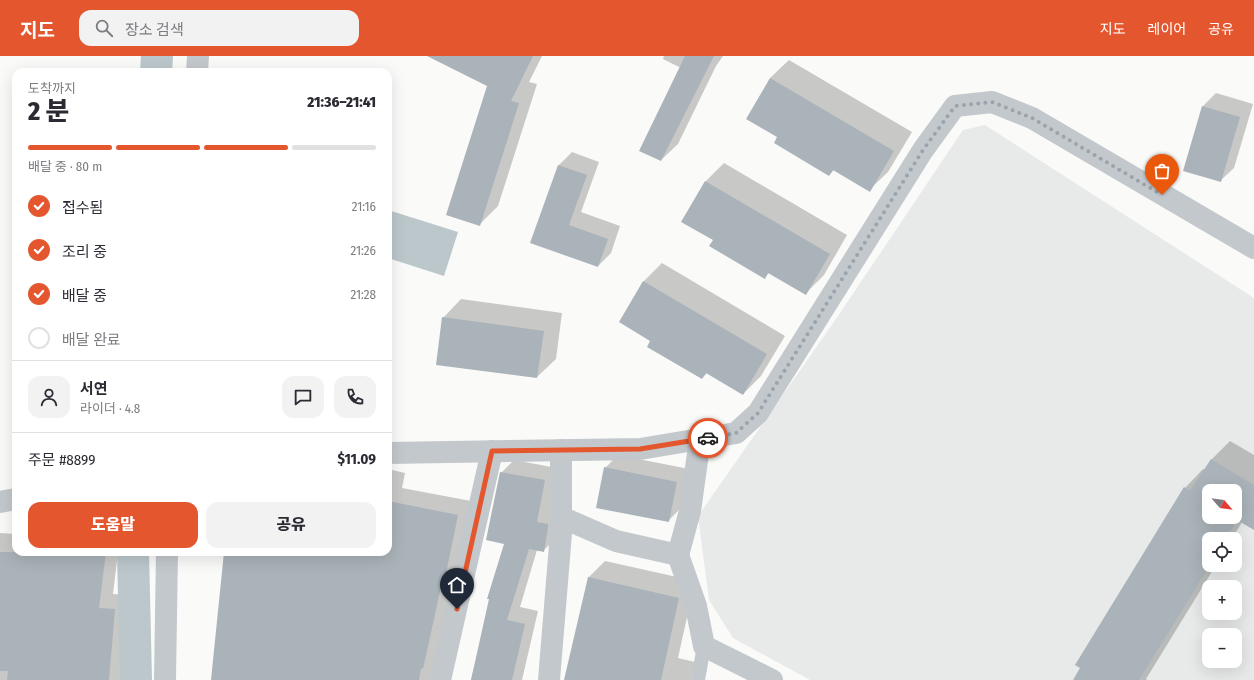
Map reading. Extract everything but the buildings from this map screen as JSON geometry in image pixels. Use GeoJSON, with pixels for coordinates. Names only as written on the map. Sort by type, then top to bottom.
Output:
{"type":"FeatureCollection","features":[{"type":"Feature","properties":{"kind":"street"},"geometry":{"type":"LineString","coordinates":[[197,68],[198,56]]}},
{"type":"Feature","properties":{"kind":"street"},"geometry":{"type":"LineString","coordinates":[[392,453],[640,449],[736,433],[758,413],[923,150],[955,106],[992,102],[1032,118],[1254,248]]}},
{"type":"Feature","properties":{"kind":"street"},"geometry":{"type":"LineString","coordinates":[[700,439],[690,511],[678,555],[696,606],[704,646],[772,680]]}},
{"type":"Feature","properties":{"kind":"street"},"geometry":{"type":"LineString","coordinates":[[549,680],[561,517],[561,450]]}},
{"type":"Feature","properties":{"kind":"street"},"geometry":{"type":"LineString","coordinates":[[440,680],[492,451]]}},
{"type":"Feature","properties":{"kind":"street"},"geometry":{"type":"LineString","coordinates":[[0,502],[12,500]]}},
{"type":"Feature","properties":{"kind":"street"},"geometry":{"type":"LineString","coordinates":[[561,517],[616,541],[678,555]]}},
{"type":"Feature","properties":{"kind":"street"},"geometry":{"type":"LineString","coordinates":[[165,680],[166,556]]}},
{"type":"Feature","properties":{"kind":"lane"},"geometry":{"type":"LineString","coordinates":[[698,680],[704,646]]}},
{"type":"Feature","properties":{"kind":"shaded area"},"geometry":{"type":"Polygon","coordinates":[[[985,125],[1254,298],[1254,680],[810,680],[733,638],[709,600],[698,516],[836,319],[963,130],[985,125]]]}},
{"type":"Feature","properties":{"kind":"shaded area"},"geometry":{"type":"Polygon","coordinates":[[[392,211],[458,232],[444,276],[392,259],[392,211]]]}},
{"type":"Feature","properties":{"kind":"waterway"},"geometry":{"type":"LineString","coordinates":[[156,68],[157,56]]}},
{"type":"Feature","properties":{"kind":"waterway"},"geometry":{"type":"LineString","coordinates":[[133,556],[136,680]]}},
{"type":"Feature","properties":{"kind":"way so far"},"geometry":{"type":"LineString","coordinates":[[708,438],[736,433],[758,413],[923,150],[955,106],[992,102],[1032,118],[1162,195]]}},
{"type":"Feature","properties":{"kind":"route"},"geometry":{"type":"LineString","coordinates":[[457,609],[492,451],[640,449],[708,438]]}}]}
